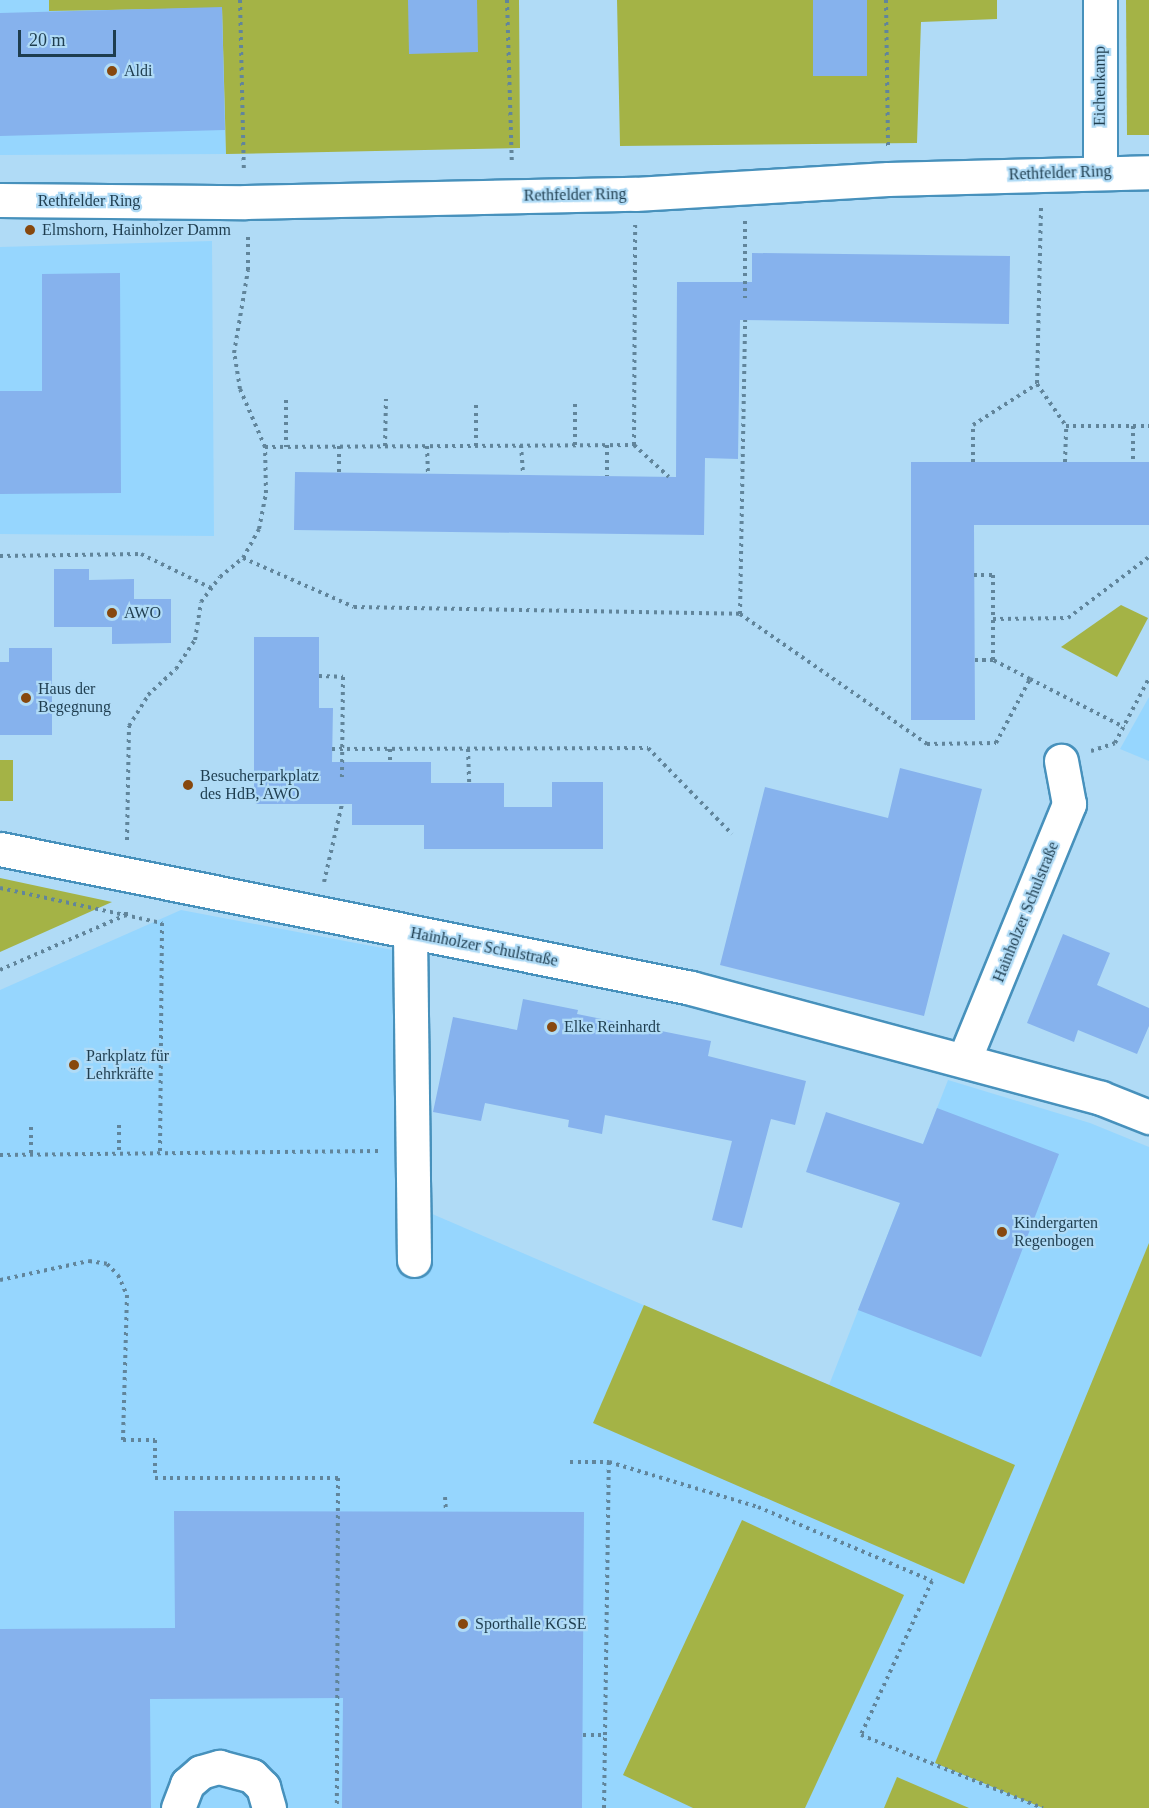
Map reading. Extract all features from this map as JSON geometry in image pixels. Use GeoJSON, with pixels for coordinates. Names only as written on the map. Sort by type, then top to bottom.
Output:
{"type":"FeatureCollection","features":[{"type":"Feature","properties":{"kind":"street","name":"Eichenkamp"},"geometry":{"type":"LineString","coordinates":[[1100,0],[1100,172]]}},
{"type":"Feature","properties":{"kind":"street","name":"Rethfelder Ring"},"geometry":{"type":"LineString","coordinates":[[0,200],[245,202],[635,194],[888,179],[1149,172]]}},
{"type":"Feature","properties":{"kind":"street","name":"Hainholzer Schulstraße"},"geometry":{"type":"LineString","coordinates":[[964,1060],[1069,804],[1060,761]]}},
{"type":"Feature","properties":{"kind":"street","name":"Hainholzer Schulstraße"},"geometry":{"type":"LineString","coordinates":[[0,849],[701,990],[1101,1098],[1149,1117]]}},
{"type":"Feature","properties":{"kind":"street"},"geometry":{"type":"LineString","coordinates":[[410,933],[414,1260]]}},
{"type":"Feature","properties":{"kind":"street"},"geometry":{"type":"LineString","coordinates":[[178,1808],[187,1784],[201,1772],[219,1767],[252,1776],[262,1787],[269,1808]]}},
{"type":"Feature","properties":{"kind":"path"},"geometry":{"type":"LineString","coordinates":[[126,915],[129,726],[148,695],[176,669],[195,640],[201,603],[211,588],[243,558],[259,529],[266,494],[265,447],[240,389],[234,353],[249,270],[240,0]]}},
{"type":"Feature","properties":{"kind":"path"},"geometry":{"type":"LineString","coordinates":[[507,0],[513,196]]}},
{"type":"Feature","properties":{"kind":"path"},"geometry":{"type":"LineString","coordinates":[[886,0],[888,179]]}},
{"type":"Feature","properties":{"kind":"path"},"geometry":{"type":"LineString","coordinates":[[1042,174],[1037,384],[1066,426],[1065,462]]}},
{"type":"Feature","properties":{"kind":"path"},"geometry":{"type":"LineString","coordinates":[[745,187],[745,298]]}},
{"type":"Feature","properties":{"kind":"path"},"geometry":{"type":"LineString","coordinates":[[634,445],[635,194]]}},
{"type":"Feature","properties":{"kind":"path"},"geometry":{"type":"LineString","coordinates":[[740,614],[745,320]]}},
{"type":"Feature","properties":{"kind":"path"},"geometry":{"type":"LineString","coordinates":[[973,462],[973,425],[1037,384]]}},
{"type":"Feature","properties":{"kind":"path"},"geometry":{"type":"LineString","coordinates":[[386,399],[386,446]]}},
{"type":"Feature","properties":{"kind":"path"},"geometry":{"type":"LineString","coordinates":[[286,400],[286,447]]}},
{"type":"Feature","properties":{"kind":"path"},"geometry":{"type":"LineString","coordinates":[[575,404],[575,445]]}},
{"type":"Feature","properties":{"kind":"path"},"geometry":{"type":"LineString","coordinates":[[476,405],[476,446]]}},
{"type":"Feature","properties":{"kind":"path"},"geometry":{"type":"LineString","coordinates":[[1066,426],[1149,426]]}},
{"type":"Feature","properties":{"kind":"path"},"geometry":{"type":"LineString","coordinates":[[1134,426],[1134,462]]}},
{"type":"Feature","properties":{"kind":"path"},"geometry":{"type":"LineString","coordinates":[[521,445],[523,475]]}},
{"type":"Feature","properties":{"kind":"path"},"geometry":{"type":"LineString","coordinates":[[607,445],[607,476]]}},
{"type":"Feature","properties":{"kind":"path"},"geometry":{"type":"LineString","coordinates":[[265,447],[634,445],[669,477]]}},
{"type":"Feature","properties":{"kind":"path"},"geometry":{"type":"LineString","coordinates":[[339,446],[339,472]]}},
{"type":"Feature","properties":{"kind":"path"},"geometry":{"type":"LineString","coordinates":[[427,446],[428,473]]}},
{"type":"Feature","properties":{"kind":"path"},"geometry":{"type":"LineString","coordinates":[[0,556],[141,554],[211,588]]}},
{"type":"Feature","properties":{"kind":"path"},"geometry":{"type":"LineString","coordinates":[[993,619],[1068,618],[1149,557]]}},
{"type":"Feature","properties":{"kind":"path"},"geometry":{"type":"LineString","coordinates":[[243,558],[354,607],[740,614],[927,744],[996,743],[1030,679]]}},
{"type":"Feature","properties":{"kind":"path"},"geometry":{"type":"LineString","coordinates":[[974,575],[993,575],[993,660]]}},
{"type":"Feature","properties":{"kind":"path"},"geometry":{"type":"LineString","coordinates":[[975,660],[993,660],[1124,727]]}},
{"type":"Feature","properties":{"kind":"path"},"geometry":{"type":"LineString","coordinates":[[319,676],[343,677],[342,777]]}},
{"type":"Feature","properties":{"kind":"path"},"geometry":{"type":"LineString","coordinates":[[1060,761],[1115,743],[1149,678]]}},
{"type":"Feature","properties":{"kind":"path"},"geometry":{"type":"LineString","coordinates":[[332,749],[648,748],[732,834]]}},
{"type":"Feature","properties":{"kind":"path"},"geometry":{"type":"LineString","coordinates":[[390,749],[390,762]]}},
{"type":"Feature","properties":{"kind":"path"},"geometry":{"type":"LineString","coordinates":[[468,749],[469,783]]}},
{"type":"Feature","properties":{"kind":"path"},"geometry":{"type":"LineString","coordinates":[[316,914],[342,804]]}},
{"type":"Feature","properties":{"kind":"path"},"geometry":{"type":"LineString","coordinates":[[0,888],[162,923],[160,1153]]}},
{"type":"Feature","properties":{"kind":"path"},"geometry":{"type":"LineString","coordinates":[[0,969],[126,915]]}},
{"type":"Feature","properties":{"kind":"path"},"geometry":{"type":"LineString","coordinates":[[118,1125],[118,1153]]}},
{"type":"Feature","properties":{"kind":"path"},"geometry":{"type":"LineString","coordinates":[[31,1127],[31,1154]]}},
{"type":"Feature","properties":{"kind":"path"},"geometry":{"type":"LineString","coordinates":[[0,1155],[412,1151]]}},
{"type":"Feature","properties":{"kind":"path"},"geometry":{"type":"LineString","coordinates":[[0,1280],[89,1261],[107,1264],[118,1275],[127,1295],[123,1440],[155,1440],[155,1478],[338,1478],[337,1808]]}},
{"type":"Feature","properties":{"kind":"path"},"geometry":{"type":"LineString","coordinates":[[570,1462],[609,1462],[758,1507],[932,1581],[861,1735],[1043,1808]]}},
{"type":"Feature","properties":{"kind":"path"},"geometry":{"type":"LineString","coordinates":[[604,1808],[609,1462]]}},
{"type":"Feature","properties":{"kind":"path"},"geometry":{"type":"LineString","coordinates":[[445,1497],[446,1511]]}},
{"type":"Feature","properties":{"kind":"path"},"geometry":{"type":"LineString","coordinates":[[583,1735],[605,1735]]}},
{"type":"Feature","properties":{"kind":"shaded area","name":"Aldi"},"geometry":{"type":"Polygon","coordinates":[[[0,0],[49,0],[49,11],[222,7],[226,154],[0,155],[0,0]]]}},
{"type":"Feature","properties":{"kind":"shaded area"},"geometry":{"type":"Polygon","coordinates":[[[212,241],[214,536],[0,534],[0,247],[212,241]]]}},
{"type":"Feature","properties":{"kind":"shaded area"},"geometry":{"type":"Polygon","coordinates":[[[1149,697],[1149,761],[1120,749],[1149,697]]]}},
{"type":"Feature","properties":{"kind":"shaded area"},"geometry":{"type":"Polygon","coordinates":[[[181,910],[419,955],[423,1210],[829,1385],[948,1080],[1090,1123],[1149,1147],[1149,1808],[0,1808],[0,990],[181,910]]]}},
{"type":"Feature","properties":{"kind":"green space"},"geometry":{"type":"Polygon","coordinates":[[[49,0],[519,0],[520,148],[226,154],[222,8],[49,11],[49,0]]]}},
{"type":"Feature","properties":{"kind":"green space"},"geometry":{"type":"Polygon","coordinates":[[[617,0],[997,0],[997,19],[921,22],[917,143],[620,146],[617,0]]]}},
{"type":"Feature","properties":{"kind":"green space"},"geometry":{"type":"Polygon","coordinates":[[[1126,0],[1149,0],[1149,135],[1127,135],[1126,0]]]}},
{"type":"Feature","properties":{"kind":"green space"},"geometry":{"type":"Polygon","coordinates":[[[1121,605],[1148,618],[1117,677],[1061,647],[1121,605]]]}},
{"type":"Feature","properties":{"kind":"green space"},"geometry":{"type":"Polygon","coordinates":[[[0,760],[13,760],[13,801],[0,801],[0,760]]]}},
{"type":"Feature","properties":{"kind":"green space"},"geometry":{"type":"Polygon","coordinates":[[[0,878],[112,902],[0,952],[0,878]]]}},
{"type":"Feature","properties":{"kind":"green space"},"geometry":{"type":"Polygon","coordinates":[[[1149,1243],[1149,1808],[1043,1808],[935,1763],[1149,1243]]]}},
{"type":"Feature","properties":{"kind":"green space"},"geometry":{"type":"Polygon","coordinates":[[[644,1305],[1015,1465],[964,1584],[593,1423],[644,1305]]]}},
{"type":"Feature","properties":{"kind":"green space"},"geometry":{"type":"Polygon","coordinates":[[[742,1520],[904,1595],[805,1808],[693,1808],[623,1775],[742,1520]]]}},
{"type":"Feature","properties":{"kind":"green space"},"geometry":{"type":"Polygon","coordinates":[[[897,1777],[969,1808],[884,1808],[897,1777]]]}},
{"type":"Feature","properties":{"kind":"building"},"geometry":{"type":"Polygon","coordinates":[[[408,0],[477,0],[478,52],[409,54],[408,0]]]}},
{"type":"Feature","properties":{"kind":"building"},"geometry":{"type":"Polygon","coordinates":[[[813,0],[867,0],[867,76],[813,76],[813,0]]]}},
{"type":"Feature","properties":{"kind":"building","name":"Aldi"},"geometry":{"type":"Polygon","coordinates":[[[222,7],[225,130],[0,136],[0,13],[222,7]]]}},
{"type":"Feature","properties":{"kind":"building"},"geometry":{"type":"Polygon","coordinates":[[[752,253],[1010,256],[1009,324],[740,320],[738,459],[705,458],[704,535],[294,530],[295,472],[676,477],[677,282],[752,282],[752,253]]]}},
{"type":"Feature","properties":{"kind":"building"},"geometry":{"type":"Polygon","coordinates":[[[120,273],[121,493],[0,494],[0,391],[42,391],[42,274],[120,273]]]}},
{"type":"Feature","properties":{"kind":"building"},"geometry":{"type":"Polygon","coordinates":[[[911,462],[1149,462],[1149,525],[974,525],[975,720],[911,720],[911,462]]]}},
{"type":"Feature","properties":{"kind":"building","name":"AWO"},"geometry":{"type":"Polygon","coordinates":[[[54,569],[89,569],[89,580],[134,579],[134,599],[171,599],[171,643],[112,644],[112,627],[54,627],[54,569]]]}},
{"type":"Feature","properties":{"kind":"building"},"geometry":{"type":"Polygon","coordinates":[[[254,637],[319,637],[319,708],[333,708],[332,762],[431,762],[431,783],[504,783],[504,807],[552,807],[552,782],[603,782],[603,849],[424,849],[424,825],[352,825],[352,804],[254,804],[254,637]]]}},
{"type":"Feature","properties":{"kind":"building","name":"Haus der Begegnung"},"geometry":{"type":"Polygon","coordinates":[[[9,648],[52,648],[52,735],[0,735],[0,662],[9,662],[9,648]]]}},
{"type":"Feature","properties":{"kind":"building"},"geometry":{"type":"Polygon","coordinates":[[[900,768],[982,789],[924,1016],[720,965],[765,787],[888,818],[900,768]]]}},
{"type":"Feature","properties":{"kind":"building"},"geometry":{"type":"Polygon","coordinates":[[[1063,934],[1110,953],[1097,985],[1149,1008],[1149,1026],[1137,1054],[1078,1030],[1074,1042],[1027,1023],[1063,934]]]}},
{"type":"Feature","properties":{"kind":"building"},"geometry":{"type":"Polygon","coordinates":[[[523,999],[578,1010],[577,1014],[711,1041],[708,1056],[806,1081],[795,1125],[771,1119],[742,1228],[712,1220],[732,1141],[605,1115],[602,1134],[568,1127],[569,1120],[485,1103],[481,1121],[433,1112],[453,1017],[517,1030],[523,999]]]}},
{"type":"Feature","properties":{"kind":"building"},"geometry":{"type":"Polygon","coordinates":[[[937,1108],[1059,1154],[981,1357],[858,1310],[900,1203],[806,1172],[826,1112],[923,1144],[937,1108]]]}},
{"type":"Feature","properties":{"kind":"building"},"geometry":{"type":"Polygon","coordinates":[[[174,1511],[584,1512],[582,1808],[342,1808],[343,1698],[150,1699],[151,1808],[0,1808],[0,1629],[175,1628],[174,1511]]]}},
{"type":"Feature","properties":{"kind":"place","name":"Aldi"},"geometry":{"type":"Point","coordinates":[112,71]}},
{"type":"Feature","properties":{"kind":"place","name":"Elmshorn, Hainholzer Damm"},"geometry":{"type":"Point","coordinates":[30,230]}},
{"type":"Feature","properties":{"kind":"place","name":"AWO"},"geometry":{"type":"Point","coordinates":[112,613]}},
{"type":"Feature","properties":{"kind":"place","name":"Haus der Begegnung"},"geometry":{"type":"Point","coordinates":[26,698]}},
{"type":"Feature","properties":{"kind":"place","name":"Besucherparkplatz des HdB, AWO"},"geometry":{"type":"Point","coordinates":[188,785]}},
{"type":"Feature","properties":{"kind":"place","name":"Elke Reinhardt"},"geometry":{"type":"Point","coordinates":[552,1027]}},
{"type":"Feature","properties":{"kind":"place","name":"Parkplatz für Lehrkräfte"},"geometry":{"type":"Point","coordinates":[74,1065]}},
{"type":"Feature","properties":{"kind":"place","name":"Kindergarten Regenbogen"},"geometry":{"type":"Point","coordinates":[1002,1232]}},
{"type":"Feature","properties":{"kind":"place","name":"Sporthalle KGSE"},"geometry":{"type":"Point","coordinates":[463,1624]}}]}
